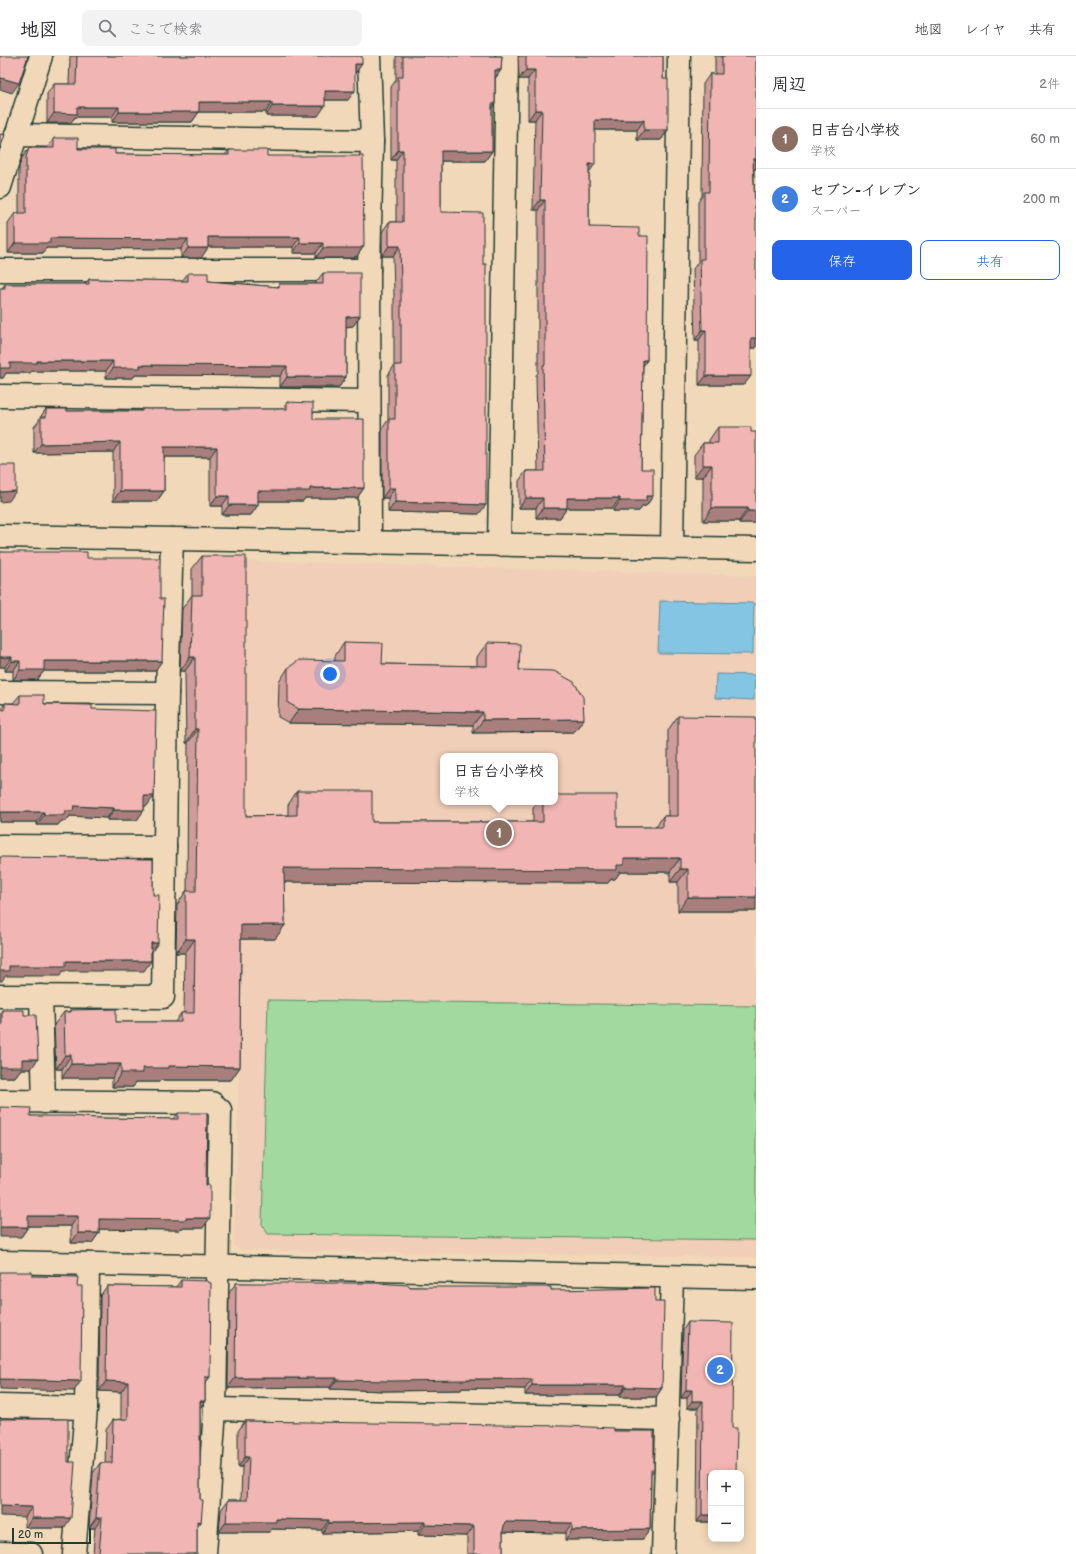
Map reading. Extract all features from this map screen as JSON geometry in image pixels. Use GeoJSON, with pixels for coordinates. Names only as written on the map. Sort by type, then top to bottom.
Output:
{"type":"FeatureCollection","features":[{"type":"Feature","properties":{"kind":"street"},"geometry":{"type":"LineString","coordinates":[[0,187],[41,56]]}},
{"type":"Feature","properties":{"kind":"street"},"geometry":{"type":"LineString","coordinates":[[369,56],[372,141],[368,401],[370,543]]}},
{"type":"Feature","properties":{"kind":"street"},"geometry":{"type":"LineString","coordinates":[[499,545],[507,56]]}},
{"type":"Feature","properties":{"kind":"street"},"geometry":{"type":"LineString","coordinates":[[672,548],[679,56]]}},
{"type":"Feature","properties":{"kind":"street"},"geometry":{"type":"LineString","coordinates":[[16,135],[372,141]]}},
{"type":"Feature","properties":{"kind":"street"},"geometry":{"type":"LineString","coordinates":[[0,270],[369,270]]}},
{"type":"Feature","properties":{"kind":"street"},"geometry":{"type":"LineString","coordinates":[[0,396],[368,401]]}},
{"type":"Feature","properties":{"kind":"street"},"geometry":{"type":"LineString","coordinates":[[0,536],[756,549]]}},
{"type":"Feature","properties":{"kind":"street"},"geometry":{"type":"LineString","coordinates":[[0,996],[162,997],[167,693],[172,539]]}},
{"type":"Feature","properties":{"kind":"street"},"geometry":{"type":"LineString","coordinates":[[0,692],[167,693]]}},
{"type":"Feature","properties":{"kind":"street"},"geometry":{"type":"LineString","coordinates":[[0,846],[165,847]]}},
{"type":"Feature","properties":{"kind":"street"},"geometry":{"type":"LineString","coordinates":[[41,996],[44,1102]]}},
{"type":"Feature","properties":{"kind":"street"},"geometry":{"type":"LineString","coordinates":[[0,1101],[212,1103],[220,1110],[215,1409],[205,1554]]}},
{"type":"Feature","properties":{"kind":"street"},"geometry":{"type":"LineString","coordinates":[[0,1262],[672,1278],[756,1278]]}},
{"type":"Feature","properties":{"kind":"street"},"geometry":{"type":"LineString","coordinates":[[74,1554],[86,1408],[88,1264]]}},
{"type":"Feature","properties":{"kind":"street"},"geometry":{"type":"LineString","coordinates":[[663,1554],[672,1278]]}},
{"type":"Feature","properties":{"kind":"street"},"geometry":{"type":"LineString","coordinates":[[0,1406],[86,1408]]}},
{"type":"Feature","properties":{"kind":"street"},"geometry":{"type":"LineString","coordinates":[[215,1409],[668,1418]]}},
{"type":"Feature","properties":{"kind":"street"},"geometry":{"type":"LineString","coordinates":[[0,1553],[30,1554]]}},
{"type":"Feature","properties":{"kind":"shaded area"},"geometry":{"type":"Polygon","coordinates":[[[244,561],[756,576],[756,1257],[240,1250],[234,1247],[239,1089],[244,561]]]}},
{"type":"Feature","properties":{"kind":"green space"},"geometry":{"type":"Polygon","coordinates":[[[268,1000],[756,1006],[756,1240],[268,1234],[262,1224],[268,1000]]]}},
{"type":"Feature","properties":{"kind":"water"},"geometry":{"type":"Polygon","coordinates":[[[660,601],[754,603],[753,654],[658,653],[660,601]]]}},
{"type":"Feature","properties":{"kind":"water"},"geometry":{"type":"Polygon","coordinates":[[[716,674],[755,675],[754,700],[715,698],[716,674]]]}},
{"type":"Feature","properties":{"kind":"building"},"geometry":{"type":"Polygon","coordinates":[[[0,56],[28,56],[19,83],[1,78],[0,82],[0,56]]]}},
{"type":"Feature","properties":{"kind":"building"},"geometry":{"type":"Polygon","coordinates":[[[77,56],[362,56],[362,64],[355,64],[355,91],[325,91],[325,106],[272,106],[272,102],[199,102],[199,112],[119,112],[119,107],[77,107],[77,114],[54,113],[54,84],[76,84],[77,56]]]}},
{"type":"Feature","properties":{"kind":"building"},"geometry":{"type":"Polygon","coordinates":[[[403,56],[502,56],[501,70],[495,70],[495,104],[492,104],[492,151],[441,151],[441,212],[483,213],[483,264],[486,264],[486,505],[395,502],[395,488],[389,488],[389,419],[395,419],[395,365],[401,365],[401,284],[400,246],[389,246],[389,222],[403,222],[403,150],[398,150],[398,77],[403,77],[403,56]]]}},
{"type":"Feature","properties":{"kind":"building"},"geometry":{"type":"Polygon","coordinates":[[[526,56],[663,56],[663,79],[668,79],[668,130],[644,130],[644,120],[595,120],[595,164],[589,164],[589,227],[639,228],[639,236],[648,236],[647,360],[643,360],[641,469],[653,469],[653,496],[646,496],[646,501],[620,501],[620,498],[567,498],[567,508],[543,508],[543,498],[526,498],[526,471],[545,471],[543,365],[545,365],[545,200],[540,200],[542,110],[535,110],[535,70],[526,70],[526,56]]]}},
{"type":"Feature","properties":{"kind":"building"},"geometry":{"type":"Polygon","coordinates":[[[722,56],[756,56],[756,159],[753,159],[756,209],[756,338],[751,338],[751,376],[706,376],[706,330],[702,330],[700,259],[704,259],[704,192],[709,192],[710,74],[722,74],[722,56]]]}},
{"type":"Feature","properties":{"kind":"building"},"geometry":{"type":"Polygon","coordinates":[[[0,134],[5,135],[0,149],[0,134]]]}},
{"type":"Feature","properties":{"kind":"building"},"geometry":{"type":"Polygon","coordinates":[[[54,138],[78,138],[78,149],[115,149],[115,154],[229,155],[229,150],[267,150],[267,156],[363,156],[364,246],[360,248],[323,248],[323,243],[300,243],[300,237],[208,237],[208,248],[188,248],[188,239],[50,238],[50,243],[15,243],[15,213],[26,213],[26,157],[29,148],[54,148],[54,138]]]}},
{"type":"Feature","properties":{"kind":"building"},"geometry":{"type":"Polygon","coordinates":[[[188,273],[208,273],[208,281],[279,287],[279,284],[323,284],[323,273],[360,273],[360,316],[346,317],[346,377],[287,377],[287,366],[140,365],[140,368],[113,368],[113,361],[37,361],[37,363],[10,363],[10,368],[0,368],[0,288],[5,288],[5,284],[89,284],[89,279],[188,281],[188,273]]]}},
{"type":"Feature","properties":{"kind":"building"},"geometry":{"type":"Polygon","coordinates":[[[287,402],[313,403],[313,419],[364,419],[364,488],[310,488],[310,491],[258,491],[258,505],[229,505],[229,496],[217,496],[217,447],[164,447],[164,491],[120,491],[120,442],[41,444],[41,417],[46,417],[46,409],[67,409],[67,411],[142,411],[142,409],[287,409],[287,402]]]}},
{"type":"Feature","properties":{"kind":"building"},"geometry":{"type":"Polygon","coordinates":[[[718,427],[751,427],[751,432],[756,432],[756,511],[748,511],[748,508],[712,508],[712,465],[703,465],[703,443],[718,443],[718,427]]]}},
{"type":"Feature","properties":{"kind":"building"},"geometry":{"type":"Polygon","coordinates":[[[0,465],[16,465],[16,491],[0,492],[0,465]]]}},
{"type":"Feature","properties":{"kind":"building"},"geometry":{"type":"Polygon","coordinates":[[[0,552],[87,552],[87,558],[160,558],[160,599],[164,599],[162,661],[44,661],[44,670],[20,670],[20,661],[12,661],[12,657],[0,657],[0,552]]]}},
{"type":"Feature","properties":{"kind":"building"},"geometry":{"type":"Polygon","coordinates":[[[202,556],[246,556],[246,816],[297,815],[297,791],[372,791],[372,822],[543,822],[543,805],[558,805],[558,795],[617,795],[617,827],[663,827],[663,816],[678,816],[678,716],[756,717],[756,897],[688,897],[688,869],[680,869],[680,858],[624,858],[624,865],[617,865],[617,870],[284,868],[285,925],[241,925],[240,1067],[169,1066],[169,1068],[143,1068],[143,1073],[121,1073],[121,1064],[71,1064],[71,1055],[65,1055],[64,1012],[71,1012],[71,1010],[116,1009],[116,1022],[181,1022],[181,1013],[194,1013],[195,939],[186,939],[186,891],[196,891],[198,729],[195,729],[195,657],[190,657],[192,595],[202,595],[202,556]]]}},
{"type":"Feature","properties":{"kind":"building"},"geometry":{"type":"Polygon","coordinates":[[[344,642],[383,643],[382,664],[487,666],[487,643],[520,644],[519,670],[554,671],[574,682],[583,697],[584,719],[483,720],[483,712],[299,709],[288,703],[288,668],[299,660],[344,661],[344,642]]]}},
{"type":"Feature","properties":{"kind":"building"},"geometry":{"type":"Polygon","coordinates":[[[20,695],[44,695],[44,704],[92,705],[92,709],[156,711],[154,796],[144,796],[144,810],[114,810],[114,808],[74,806],[73,811],[65,811],[65,815],[44,815],[44,812],[0,812],[0,709],[5,710],[5,703],[20,704],[20,695]]]}},
{"type":"Feature","properties":{"kind":"building"},"geometry":{"type":"Polygon","coordinates":[[[0,857],[153,859],[153,895],[159,895],[158,943],[151,943],[151,961],[66,961],[66,966],[9,966],[9,971],[0,971],[0,857]]]}},
{"type":"Feature","properties":{"kind":"building"},"geometry":{"type":"Polygon","coordinates":[[[2,1010],[24,1010],[24,1015],[36,1015],[38,1059],[22,1059],[22,1067],[0,1067],[0,1025],[2,1025],[2,1010]]]}},
{"type":"Feature","properties":{"kind":"building"},"geometry":{"type":"Polygon","coordinates":[[[0,1107],[31,1108],[30,1116],[97,1118],[178,1119],[178,1113],[207,1113],[206,1185],[210,1185],[210,1218],[186,1218],[186,1220],[99,1219],[99,1233],[78,1233],[78,1216],[28,1216],[28,1227],[0,1227],[0,1107]]]}},
{"type":"Feature","properties":{"kind":"building"},"geometry":{"type":"Polygon","coordinates":[[[0,1272],[32,1272],[32,1276],[78,1277],[77,1286],[82,1286],[81,1381],[0,1379],[0,1272]]]}},
{"type":"Feature","properties":{"kind":"building"},"geometry":{"type":"Polygon","coordinates":[[[181,1280],[208,1281],[211,1283],[210,1377],[205,1377],[205,1401],[200,1401],[200,1500],[203,1500],[201,1522],[197,1521],[197,1554],[99,1554],[102,1518],[96,1518],[100,1463],[112,1463],[113,1420],[128,1419],[128,1382],[106,1381],[107,1286],[181,1287],[181,1280]]]}},
{"type":"Feature","properties":{"kind":"building"},"geometry":{"type":"Polygon","coordinates":[[[236,1283],[376,1283],[409,1285],[409,1287],[551,1287],[551,1290],[655,1288],[655,1302],[664,1302],[662,1388],[626,1387],[626,1385],[532,1385],[532,1379],[391,1381],[337,1380],[337,1378],[235,1378],[236,1283]]]}},
{"type":"Feature","properties":{"kind":"building"},"geometry":{"type":"Polygon","coordinates":[[[688,1322],[733,1323],[732,1428],[737,1428],[736,1470],[708,1470],[708,1515],[702,1515],[703,1401],[692,1401],[692,1390],[686,1390],[688,1322]]]}},
{"type":"Feature","properties":{"kind":"building"},"geometry":{"type":"Polygon","coordinates":[[[0,1419],[68,1419],[68,1462],[75,1462],[71,1518],[32,1518],[32,1507],[0,1506],[0,1419]]]}},
{"type":"Feature","properties":{"kind":"building"},"geometry":{"type":"Polygon","coordinates":[[[245,1421],[565,1426],[614,1428],[614,1431],[654,1431],[654,1470],[651,1470],[650,1529],[572,1530],[572,1523],[505,1522],[503,1530],[503,1554],[474,1554],[474,1526],[425,1525],[425,1522],[329,1523],[329,1520],[276,1519],[276,1522],[226,1522],[228,1500],[247,1500],[249,1457],[245,1457],[245,1421]]]}},
{"type":"Feature","properties":{"kind":"place","name":"日吉台小学校"},"geometry":{"type":"Point","coordinates":[499,833]}},
{"type":"Feature","properties":{"kind":"place","name":"セブン-イレブン"},"geometry":{"type":"Point","coordinates":[720,1370]}}]}
